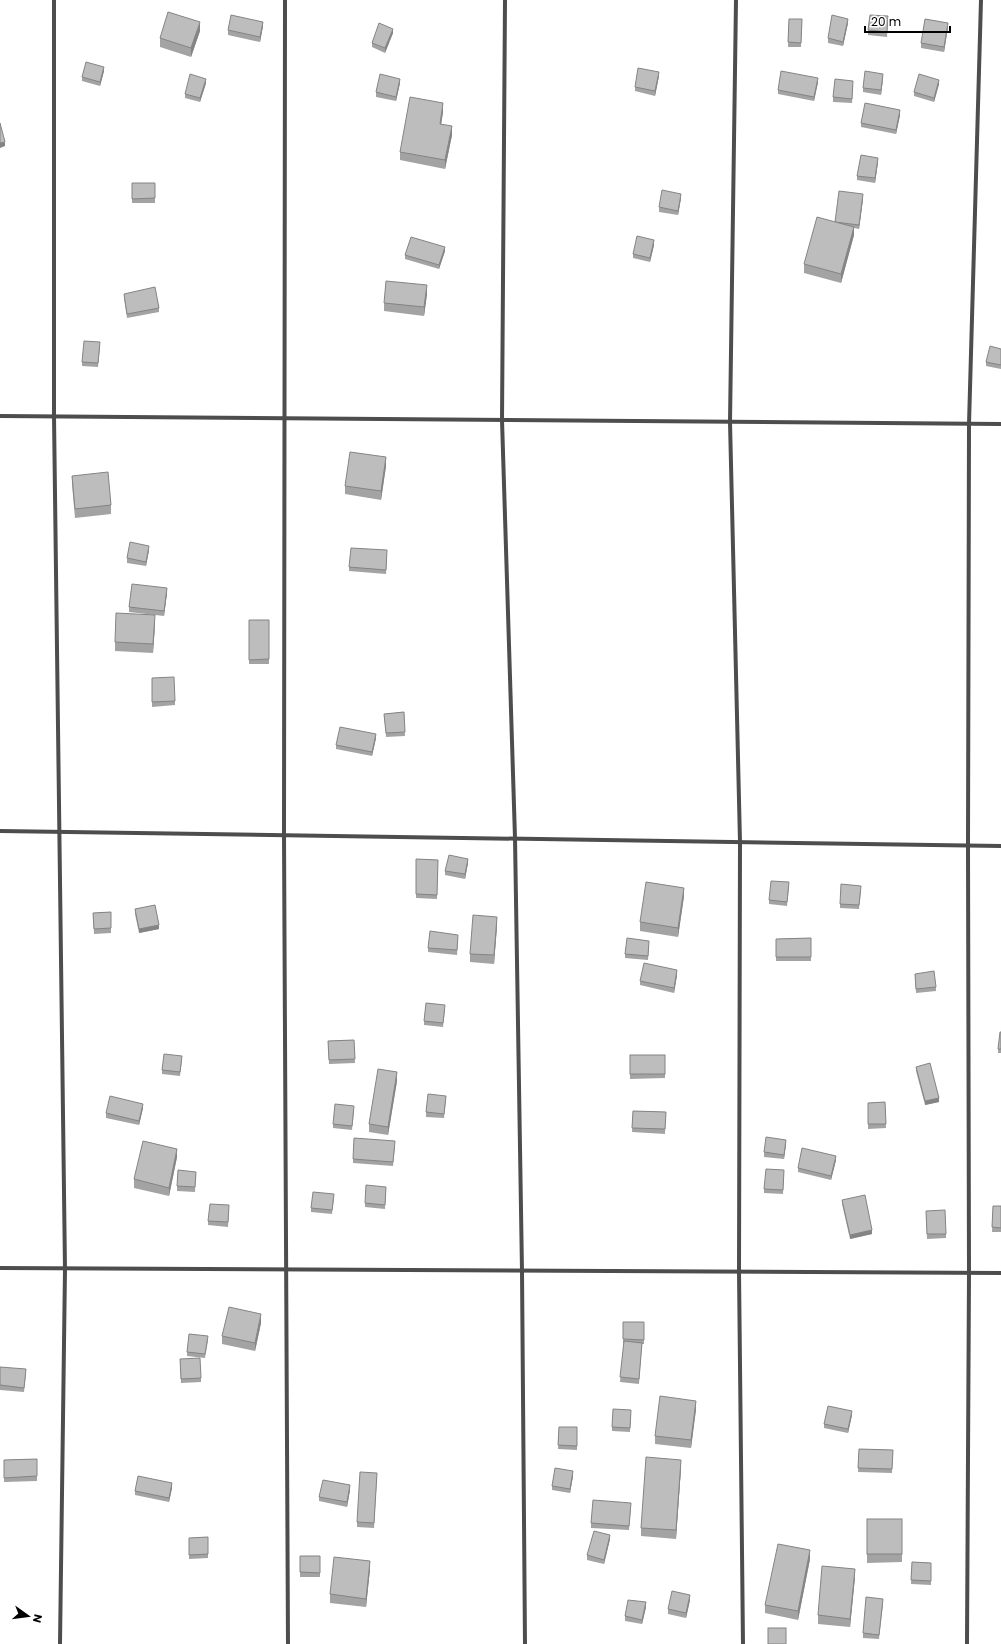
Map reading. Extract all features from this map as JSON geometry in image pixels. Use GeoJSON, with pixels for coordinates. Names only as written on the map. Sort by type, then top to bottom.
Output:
{"type":"FeatureCollection","features":[{"type":"Feature","properties":{"kind":"street"},"geometry":{"type":"LineString","coordinates":[[54,0],[54,416],[65,1269],[60,1644]]}},
{"type":"Feature","properties":{"kind":"street"},"geometry":{"type":"LineString","coordinates":[[285,0],[284,835],[288,1644]]}},
{"type":"Feature","properties":{"kind":"street"},"geometry":{"type":"LineString","coordinates":[[505,0],[502,420],[516,838],[525,1644]]}},
{"type":"Feature","properties":{"kind":"street"},"geometry":{"type":"LineString","coordinates":[[736,0],[730,422],[740,842],[739,1272],[743,1644]]}},
{"type":"Feature","properties":{"kind":"street"},"geometry":{"type":"LineString","coordinates":[[967,1644],[969,1273],[969,424],[981,0]]}},
{"type":"Feature","properties":{"kind":"street"},"geometry":{"type":"LineString","coordinates":[[0,416],[1001,424]]}},
{"type":"Feature","properties":{"kind":"street"},"geometry":{"type":"LineString","coordinates":[[0,831],[1001,846]]}},
{"type":"Feature","properties":{"kind":"street"},"geometry":{"type":"LineString","coordinates":[[0,1268],[1001,1273]]}},
{"type":"Feature","properties":{"kind":"building"},"geometry":{"type":"Polygon","coordinates":[[[168,12],[200,22],[191,48],[160,38],[168,12]]]}},
{"type":"Feature","properties":{"kind":"building"},"geometry":{"type":"Polygon","coordinates":[[[231,15],[263,22],[260,37],[228,30],[231,15]]]}},
{"type":"Feature","properties":{"kind":"building"},"geometry":{"type":"Polygon","coordinates":[[[832,15],[848,19],[843,42],[828,38],[832,15]]]}},
{"type":"Feature","properties":{"kind":"building"},"geometry":{"type":"Polygon","coordinates":[[[870,15],[888,16],[887,32],[868,30],[870,15]]]}},
{"type":"Feature","properties":{"kind":"building"},"geometry":{"type":"Polygon","coordinates":[[[789,19],[802,19],[801,43],[788,42],[789,19]]]}},
{"type":"Feature","properties":{"kind":"building"},"geometry":{"type":"Polygon","coordinates":[[[925,19],[948,23],[944,47],[921,43],[925,19]]]}},
{"type":"Feature","properties":{"kind":"building"},"geometry":{"type":"Polygon","coordinates":[[[379,23],[393,29],[385,48],[372,43],[379,23]]]}},
{"type":"Feature","properties":{"kind":"building"},"geometry":{"type":"Polygon","coordinates":[[[86,62],[104,67],[100,82],[82,77],[86,62]]]}},
{"type":"Feature","properties":{"kind":"building"},"geometry":{"type":"Polygon","coordinates":[[[638,68],[659,72],[655,91],[635,87],[638,68]]]}},
{"type":"Feature","properties":{"kind":"building"},"geometry":{"type":"Polygon","coordinates":[[[781,71],[818,78],[814,97],[778,90],[781,71]]]}},
{"type":"Feature","properties":{"kind":"building"},"geometry":{"type":"Polygon","coordinates":[[[865,71],[883,74],[881,90],[863,88],[865,71]]]}},
{"type":"Feature","properties":{"kind":"building"},"geometry":{"type":"Polygon","coordinates":[[[190,74],[206,79],[200,98],[185,94],[190,74]]]}},
{"type":"Feature","properties":{"kind":"building"},"geometry":{"type":"Polygon","coordinates":[[[380,74],[400,79],[396,97],[376,92],[380,74]]]}},
{"type":"Feature","properties":{"kind":"building"},"geometry":{"type":"Polygon","coordinates":[[[919,74],[939,80],[934,98],[914,92],[919,74]]]}},
{"type":"Feature","properties":{"kind":"building"},"geometry":{"type":"Polygon","coordinates":[[[835,79],[853,81],[852,99],[833,97],[835,79]]]}},
{"type":"Feature","properties":{"kind":"building"},"geometry":{"type":"Polygon","coordinates":[[[410,97],[443,103],[440,124],[452,126],[445,160],[400,152],[410,97]]]}},
{"type":"Feature","properties":{"kind":"building"},"geometry":{"type":"Polygon","coordinates":[[[865,103],[900,110],[896,130],[861,123],[865,103]]]}},
{"type":"Feature","properties":{"kind":"building"},"geometry":{"type":"Polygon","coordinates":[[[0,123],[5,142],[0,143],[0,123]]]}},
{"type":"Feature","properties":{"kind":"building"},"geometry":{"type":"Polygon","coordinates":[[[861,155],[878,158],[875,178],[857,176],[861,155]]]}},
{"type":"Feature","properties":{"kind":"building"},"geometry":{"type":"Polygon","coordinates":[[[132,183],[155,183],[155,198],[132,199],[132,183]]]}},
{"type":"Feature","properties":{"kind":"building"},"geometry":{"type":"Polygon","coordinates":[[[662,190],[681,194],[678,211],[659,207],[662,190]]]}},
{"type":"Feature","properties":{"kind":"building"},"geometry":{"type":"Polygon","coordinates":[[[839,191],[863,194],[859,225],[835,222],[839,191]]]}},
{"type":"Feature","properties":{"kind":"building"},"geometry":{"type":"Polygon","coordinates":[[[817,217],[854,227],[841,274],[804,264],[817,217]]]}},
{"type":"Feature","properties":{"kind":"building"},"geometry":{"type":"Polygon","coordinates":[[[637,236],[654,240],[650,258],[633,254],[637,236]]]}},
{"type":"Feature","properties":{"kind":"building"},"geometry":{"type":"Polygon","coordinates":[[[411,237],[445,247],[439,265],[405,255],[411,237]]]}},
{"type":"Feature","properties":{"kind":"building"},"geometry":{"type":"Polygon","coordinates":[[[386,281],[427,285],[424,307],[384,303],[386,281]]]}},
{"type":"Feature","properties":{"kind":"building"},"geometry":{"type":"Polygon","coordinates":[[[155,287],[159,308],[127,314],[124,294],[155,287]]]}},
{"type":"Feature","properties":{"kind":"building"},"geometry":{"type":"Polygon","coordinates":[[[84,341],[100,342],[98,363],[82,362],[84,341]]]}},
{"type":"Feature","properties":{"kind":"building"},"geometry":{"type":"Polygon","coordinates":[[[990,346],[1001,349],[1001,365],[986,362],[990,346]]]}},
{"type":"Feature","properties":{"kind":"building"},"geometry":{"type":"Polygon","coordinates":[[[350,452],[386,457],[381,491],[345,486],[350,452]]]}},
{"type":"Feature","properties":{"kind":"building"},"geometry":{"type":"Polygon","coordinates":[[[108,472],[111,505],[75,509],[72,476],[108,472]]]}},
{"type":"Feature","properties":{"kind":"building"},"geometry":{"type":"Polygon","coordinates":[[[130,542],[149,546],[146,562],[127,558],[130,542]]]}},
{"type":"Feature","properties":{"kind":"building"},"geometry":{"type":"Polygon","coordinates":[[[351,548],[387,550],[386,570],[349,567],[351,548]]]}},
{"type":"Feature","properties":{"kind":"building"},"geometry":{"type":"Polygon","coordinates":[[[132,584],[167,588],[164,611],[129,607],[132,584]]]}},
{"type":"Feature","properties":{"kind":"building"},"geometry":{"type":"Polygon","coordinates":[[[116,613],[155,615],[153,644],[115,642],[116,613]]]}},
{"type":"Feature","properties":{"kind":"building"},"geometry":{"type":"Polygon","coordinates":[[[249,620],[269,620],[269,659],[249,660],[249,620]]]}},
{"type":"Feature","properties":{"kind":"building"},"geometry":{"type":"Polygon","coordinates":[[[174,677],[175,701],[152,702],[152,678],[174,677]]]}},
{"type":"Feature","properties":{"kind":"building"},"geometry":{"type":"Polygon","coordinates":[[[404,712],[405,732],[386,733],[384,714],[404,712]]]}},
{"type":"Feature","properties":{"kind":"building"},"geometry":{"type":"Polygon","coordinates":[[[340,727],[376,734],[372,752],[336,745],[340,727]]]}},
{"type":"Feature","properties":{"kind":"building"},"geometry":{"type":"Polygon","coordinates":[[[449,855],[468,859],[465,874],[445,871],[449,855]]]}},
{"type":"Feature","properties":{"kind":"building"},"geometry":{"type":"Polygon","coordinates":[[[416,859],[438,860],[437,895],[416,894],[416,859]]]}},
{"type":"Feature","properties":{"kind":"building"},"geometry":{"type":"Polygon","coordinates":[[[771,881],[789,882],[787,902],[769,900],[771,881]]]}},
{"type":"Feature","properties":{"kind":"building"},"geometry":{"type":"Polygon","coordinates":[[[646,882],[684,888],[678,928],[640,922],[646,882]]]}},
{"type":"Feature","properties":{"kind":"building"},"geometry":{"type":"Polygon","coordinates":[[[841,884],[861,886],[859,905],[840,904],[841,884]]]}},
{"type":"Feature","properties":{"kind":"building"},"geometry":{"type":"Polygon","coordinates":[[[155,905],[159,925],[139,929],[135,909],[155,905]]]}},
{"type":"Feature","properties":{"kind":"building"},"geometry":{"type":"Polygon","coordinates":[[[111,912],[111,928],[94,929],[93,913],[111,912]]]}},
{"type":"Feature","properties":{"kind":"building"},"geometry":{"type":"Polygon","coordinates":[[[473,915],[497,917],[494,955],[470,954],[473,915]]]}},
{"type":"Feature","properties":{"kind":"building"},"geometry":{"type":"Polygon","coordinates":[[[430,931],[458,935],[457,950],[428,948],[430,931]]]}},
{"type":"Feature","properties":{"kind":"building"},"geometry":{"type":"Polygon","coordinates":[[[627,938],[649,941],[648,956],[625,954],[627,938]]]}},
{"type":"Feature","properties":{"kind":"building"},"geometry":{"type":"Polygon","coordinates":[[[811,938],[811,957],[776,957],[776,939],[811,938]]]}},
{"type":"Feature","properties":{"kind":"building"},"geometry":{"type":"Polygon","coordinates":[[[644,963],[677,970],[674,988],[640,981],[644,963]]]}},
{"type":"Feature","properties":{"kind":"building"},"geometry":{"type":"Polygon","coordinates":[[[934,971],[936,987],[916,989],[915,974],[934,971]]]}},
{"type":"Feature","properties":{"kind":"building"},"geometry":{"type":"Polygon","coordinates":[[[426,1003],[445,1005],[443,1023],[424,1021],[426,1003]]]}},
{"type":"Feature","properties":{"kind":"building"},"geometry":{"type":"Polygon","coordinates":[[[1000,1032],[1001,1049],[998,1049],[1000,1032]]]}},
{"type":"Feature","properties":{"kind":"building"},"geometry":{"type":"Polygon","coordinates":[[[354,1040],[355,1059],[329,1060],[328,1041],[354,1040]]]}},
{"type":"Feature","properties":{"kind":"building"},"geometry":{"type":"Polygon","coordinates":[[[164,1054],[182,1056],[180,1072],[162,1070],[164,1054]]]}},
{"type":"Feature","properties":{"kind":"building"},"geometry":{"type":"Polygon","coordinates":[[[630,1055],[665,1055],[665,1074],[630,1074],[630,1055]]]}},
{"type":"Feature","properties":{"kind":"building"},"geometry":{"type":"Polygon","coordinates":[[[930,1063],[939,1098],[925,1101],[916,1067],[930,1063]]]}},
{"type":"Feature","properties":{"kind":"building"},"geometry":{"type":"Polygon","coordinates":[[[378,1069],[397,1072],[388,1127],[369,1124],[378,1069]]]}},
{"type":"Feature","properties":{"kind":"building"},"geometry":{"type":"Polygon","coordinates":[[[428,1094],[446,1096],[444,1114],[426,1112],[428,1094]]]}},
{"type":"Feature","properties":{"kind":"building"},"geometry":{"type":"Polygon","coordinates":[[[110,1096],[143,1104],[139,1121],[106,1113],[110,1096]]]}},
{"type":"Feature","properties":{"kind":"building"},"geometry":{"type":"Polygon","coordinates":[[[885,1102],[886,1124],[868,1124],[868,1103],[885,1102]]]}},
{"type":"Feature","properties":{"kind":"building"},"geometry":{"type":"Polygon","coordinates":[[[335,1104],[354,1106],[352,1126],[333,1124],[335,1104]]]}},
{"type":"Feature","properties":{"kind":"building"},"geometry":{"type":"Polygon","coordinates":[[[633,1111],[666,1112],[665,1129],[632,1128],[633,1111]]]}},
{"type":"Feature","properties":{"kind":"building"},"geometry":{"type":"Polygon","coordinates":[[[766,1137],[786,1140],[784,1155],[764,1152],[766,1137]]]}},
{"type":"Feature","properties":{"kind":"building"},"geometry":{"type":"Polygon","coordinates":[[[354,1138],[395,1141],[393,1162],[353,1159],[354,1138]]]}},
{"type":"Feature","properties":{"kind":"building"},"geometry":{"type":"Polygon","coordinates":[[[143,1141],[177,1149],[169,1188],[134,1179],[143,1141]]]}},
{"type":"Feature","properties":{"kind":"building"},"geometry":{"type":"Polygon","coordinates":[[[802,1148],[836,1156],[831,1176],[798,1168],[802,1148]]]}},
{"type":"Feature","properties":{"kind":"building"},"geometry":{"type":"Polygon","coordinates":[[[766,1169],[784,1170],[783,1190],[764,1189],[766,1169]]]}},
{"type":"Feature","properties":{"kind":"building"},"geometry":{"type":"Polygon","coordinates":[[[178,1170],[196,1172],[195,1187],[177,1186],[178,1170]]]}},
{"type":"Feature","properties":{"kind":"building"},"geometry":{"type":"Polygon","coordinates":[[[366,1185],[386,1187],[385,1205],[365,1203],[366,1185]]]}},
{"type":"Feature","properties":{"kind":"building"},"geometry":{"type":"Polygon","coordinates":[[[313,1192],[334,1194],[332,1210],[311,1208],[313,1192]]]}},
{"type":"Feature","properties":{"kind":"building"},"geometry":{"type":"Polygon","coordinates":[[[865,1195],[872,1230],[850,1235],[842,1200],[865,1195]]]}},
{"type":"Feature","properties":{"kind":"building"},"geometry":{"type":"Polygon","coordinates":[[[210,1204],[229,1205],[228,1222],[208,1221],[210,1204]]]}},
{"type":"Feature","properties":{"kind":"building"},"geometry":{"type":"Polygon","coordinates":[[[993,1206],[1001,1206],[1001,1228],[992,1227],[993,1206]]]}},
{"type":"Feature","properties":{"kind":"building"},"geometry":{"type":"Polygon","coordinates":[[[945,1210],[946,1234],[927,1234],[926,1211],[945,1210]]]}},
{"type":"Feature","properties":{"kind":"building"},"geometry":{"type":"Polygon","coordinates":[[[229,1307],[261,1314],[255,1343],[222,1336],[229,1307]]]}},
{"type":"Feature","properties":{"kind":"building"},"geometry":{"type":"Polygon","coordinates":[[[623,1322],[644,1322],[644,1340],[623,1339],[623,1322]]]}},
{"type":"Feature","properties":{"kind":"building"},"geometry":{"type":"Polygon","coordinates":[[[189,1334],[208,1336],[205,1354],[187,1352],[189,1334]]]}},
{"type":"Feature","properties":{"kind":"building"},"geometry":{"type":"Polygon","coordinates":[[[624,1341],[642,1343],[639,1379],[620,1377],[624,1341]]]}},
{"type":"Feature","properties":{"kind":"building"},"geometry":{"type":"Polygon","coordinates":[[[200,1358],[201,1378],[181,1379],[180,1359],[200,1358]]]}},
{"type":"Feature","properties":{"kind":"building"},"geometry":{"type":"Polygon","coordinates":[[[0,1367],[26,1369],[24,1388],[0,1385],[0,1367]]]}},
{"type":"Feature","properties":{"kind":"building"},"geometry":{"type":"Polygon","coordinates":[[[660,1396],[696,1401],[691,1440],[655,1436],[660,1396]]]}},
{"type":"Feature","properties":{"kind":"building"},"geometry":{"type":"Polygon","coordinates":[[[828,1406],[852,1411],[848,1429],[824,1424],[828,1406]]]}},
{"type":"Feature","properties":{"kind":"building"},"geometry":{"type":"Polygon","coordinates":[[[613,1409],[631,1410],[630,1428],[612,1427],[613,1409]]]}},
{"type":"Feature","properties":{"kind":"building"},"geometry":{"type":"Polygon","coordinates":[[[559,1427],[577,1427],[577,1446],[558,1445],[559,1427]]]}},
{"type":"Feature","properties":{"kind":"building"},"geometry":{"type":"Polygon","coordinates":[[[859,1449],[893,1450],[892,1469],[858,1468],[859,1449]]]}},
{"type":"Feature","properties":{"kind":"building"},"geometry":{"type":"Polygon","coordinates":[[[646,1457],[681,1460],[676,1530],[641,1528],[646,1457]]]}},
{"type":"Feature","properties":{"kind":"building"},"geometry":{"type":"Polygon","coordinates":[[[37,1459],[37,1476],[4,1478],[4,1460],[37,1459]]]}},
{"type":"Feature","properties":{"kind":"building"},"geometry":{"type":"Polygon","coordinates":[[[555,1468],[573,1471],[570,1489],[552,1486],[555,1468]]]}},
{"type":"Feature","properties":{"kind":"building"},"geometry":{"type":"Polygon","coordinates":[[[360,1472],[377,1473],[374,1523],[357,1522],[360,1472]]]}},
{"type":"Feature","properties":{"kind":"building"},"geometry":{"type":"Polygon","coordinates":[[[138,1476],[172,1483],[169,1498],[135,1491],[138,1476]]]}},
{"type":"Feature","properties":{"kind":"building"},"geometry":{"type":"Polygon","coordinates":[[[323,1480],[350,1485],[347,1502],[319,1497],[323,1480]]]}},
{"type":"Feature","properties":{"kind":"building"},"geometry":{"type":"Polygon","coordinates":[[[593,1500],[631,1503],[629,1526],[591,1523],[593,1500]]]}},
{"type":"Feature","properties":{"kind":"building"},"geometry":{"type":"Polygon","coordinates":[[[867,1519],[902,1519],[902,1554],[867,1554],[867,1519]]]}},
{"type":"Feature","properties":{"kind":"building"},"geometry":{"type":"Polygon","coordinates":[[[594,1531],[610,1535],[604,1560],[587,1555],[594,1531]]]}},
{"type":"Feature","properties":{"kind":"building"},"geometry":{"type":"Polygon","coordinates":[[[208,1537],[208,1554],[189,1555],[189,1538],[208,1537]]]}},
{"type":"Feature","properties":{"kind":"building"},"geometry":{"type":"Polygon","coordinates":[[[778,1544],[810,1550],[798,1611],[765,1605],[778,1544]]]}},
{"type":"Feature","properties":{"kind":"building"},"geometry":{"type":"Polygon","coordinates":[[[300,1556],[320,1556],[320,1573],[300,1572],[300,1556]]]}},
{"type":"Feature","properties":{"kind":"building"},"geometry":{"type":"Polygon","coordinates":[[[334,1557],[370,1561],[366,1599],[330,1594],[334,1557]]]}},
{"type":"Feature","properties":{"kind":"building"},"geometry":{"type":"Polygon","coordinates":[[[912,1562],[931,1563],[931,1581],[911,1580],[912,1562]]]}},
{"type":"Feature","properties":{"kind":"building"},"geometry":{"type":"Polygon","coordinates":[[[822,1566],[855,1569],[850,1619],[818,1615],[822,1566]]]}},
{"type":"Feature","properties":{"kind":"building"},"geometry":{"type":"Polygon","coordinates":[[[672,1591],[690,1595],[686,1613],[668,1609],[672,1591]]]}},
{"type":"Feature","properties":{"kind":"building"},"geometry":{"type":"Polygon","coordinates":[[[866,1597],[883,1599],[879,1635],[863,1633],[866,1597]]]}},
{"type":"Feature","properties":{"kind":"building"},"geometry":{"type":"Polygon","coordinates":[[[628,1600],[646,1602],[642,1620],[625,1616],[628,1600]]]}},
{"type":"Feature","properties":{"kind":"building"},"geometry":{"type":"Polygon","coordinates":[[[768,1628],[786,1628],[786,1644],[768,1644],[768,1628]]]}}]}
